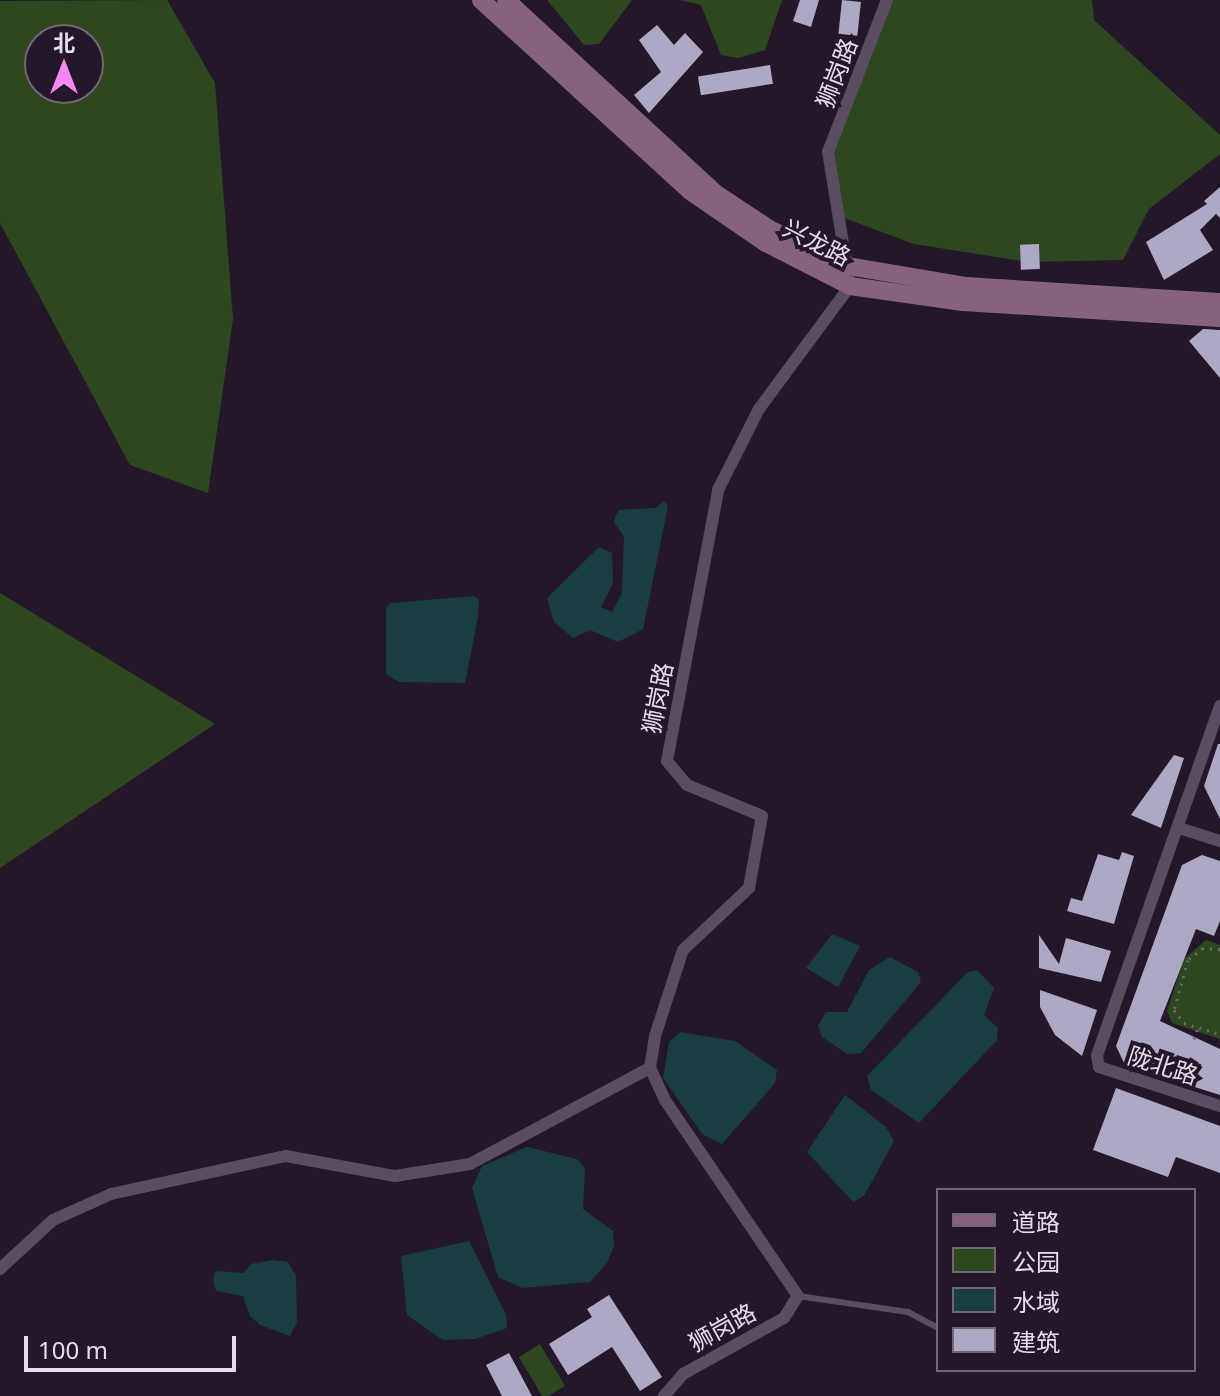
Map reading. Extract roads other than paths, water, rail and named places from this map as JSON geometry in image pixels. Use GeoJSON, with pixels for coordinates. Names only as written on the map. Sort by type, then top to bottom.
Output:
{"type":"FeatureCollection","features":[{"type":"Feature","properties":{"kind":"main road","name":"兴龙路"},"geometry":{"type":"LineString","coordinates":[[481,0],[690,191],[766,243],[850,286],[963,302],[1220,318]]}},
{"type":"Feature","properties":{"kind":"main road","name":"兴龙路"},"geometry":{"type":"LineString","coordinates":[[506,0],[715,193],[771,230],[848,266],[966,286],[1220,302]]}},
{"type":"Feature","properties":{"kind":"street","name":"狮岗路"},"geometry":{"type":"LineString","coordinates":[[650,1068],[655,1036],[683,950],[749,888],[762,816],[687,785],[667,761],[718,490],[759,409],[850,286],[828,152],[887,0]]}},
{"type":"Feature","properties":{"kind":"street"},"geometry":{"type":"LineString","coordinates":[[1220,706],[1179,828],[1220,841]]}},
{"type":"Feature","properties":{"kind":"street","name":"陇北路"},"geometry":{"type":"LineString","coordinates":[[1179,828],[1097,1061],[1099,1067],[1220,1106]]}},
{"type":"Feature","properties":{"kind":"street"},"geometry":{"type":"LineString","coordinates":[[0,1269],[53,1220],[111,1194],[180,1183],[208,1171],[286,1156],[395,1176],[470,1164],[650,1068],[665,1100],[798,1296]]}},
{"type":"Feature","properties":{"kind":"street","name":"狮岗路"},"geometry":{"type":"LineString","coordinates":[[664,1396],[683,1374],[784,1318],[798,1296]]}},
{"type":"Feature","properties":{"kind":"lane"},"geometry":{"type":"LineString","coordinates":[[798,1296],[908,1312],[936,1327]]}},
{"type":"Feature","properties":{"kind":"water"},"geometry":{"type":"Polygon","coordinates":[[[664,501],[668,506],[643,629],[618,642],[590,630],[573,638],[554,622],[547,598],[599,547],[612,553],[613,583],[601,607],[612,612],[622,593],[624,537],[614,522],[616,515],[619,510],[656,508],[664,501]]]}},
{"type":"Feature","properties":{"kind":"water"},"geometry":{"type":"Polygon","coordinates":[[[473,596],[479,599],[478,617],[465,683],[399,682],[386,674],[386,608],[391,603],[473,596]]]}},
{"type":"Feature","properties":{"kind":"water"},"geometry":{"type":"Polygon","coordinates":[[[832,934],[860,946],[838,987],[806,968],[832,934]]]}},
{"type":"Feature","properties":{"kind":"water"},"geometry":{"type":"Polygon","coordinates":[[[890,957],[918,972],[921,982],[861,1053],[847,1054],[822,1037],[818,1026],[826,1012],[847,1012],[869,970],[890,957]]]}},
{"type":"Feature","properties":{"kind":"water"},"geometry":{"type":"Polygon","coordinates":[[[977,970],[994,988],[984,1015],[998,1028],[997,1040],[919,1123],[871,1090],[867,1076],[968,972],[977,970]]]}},
{"type":"Feature","properties":{"kind":"water"},"geometry":{"type":"Polygon","coordinates":[[[680,1032],[735,1041],[777,1070],[775,1083],[722,1144],[702,1134],[663,1078],[669,1042],[680,1032]]]}},
{"type":"Feature","properties":{"kind":"water"},"geometry":{"type":"Polygon","coordinates":[[[845,1095],[886,1127],[894,1141],[864,1196],[853,1202],[807,1152],[845,1095]]]}},
{"type":"Feature","properties":{"kind":"water"},"geometry":{"type":"Polygon","coordinates":[[[527,1147],[577,1159],[585,1168],[583,1209],[613,1231],[614,1246],[607,1263],[590,1282],[522,1288],[498,1277],[472,1188],[482,1166],[527,1147]]]}},
{"type":"Feature","properties":{"kind":"water"},"geometry":{"type":"Polygon","coordinates":[[[469,1241],[506,1315],[507,1328],[475,1339],[443,1340],[407,1315],[401,1256],[469,1241]]]}},
{"type":"Feature","properties":{"kind":"water"},"geometry":{"type":"Polygon","coordinates":[[[273,1260],[288,1262],[296,1276],[297,1322],[290,1336],[260,1325],[250,1316],[243,1296],[216,1291],[213,1279],[216,1271],[244,1273],[251,1264],[273,1260]]]}}]}
